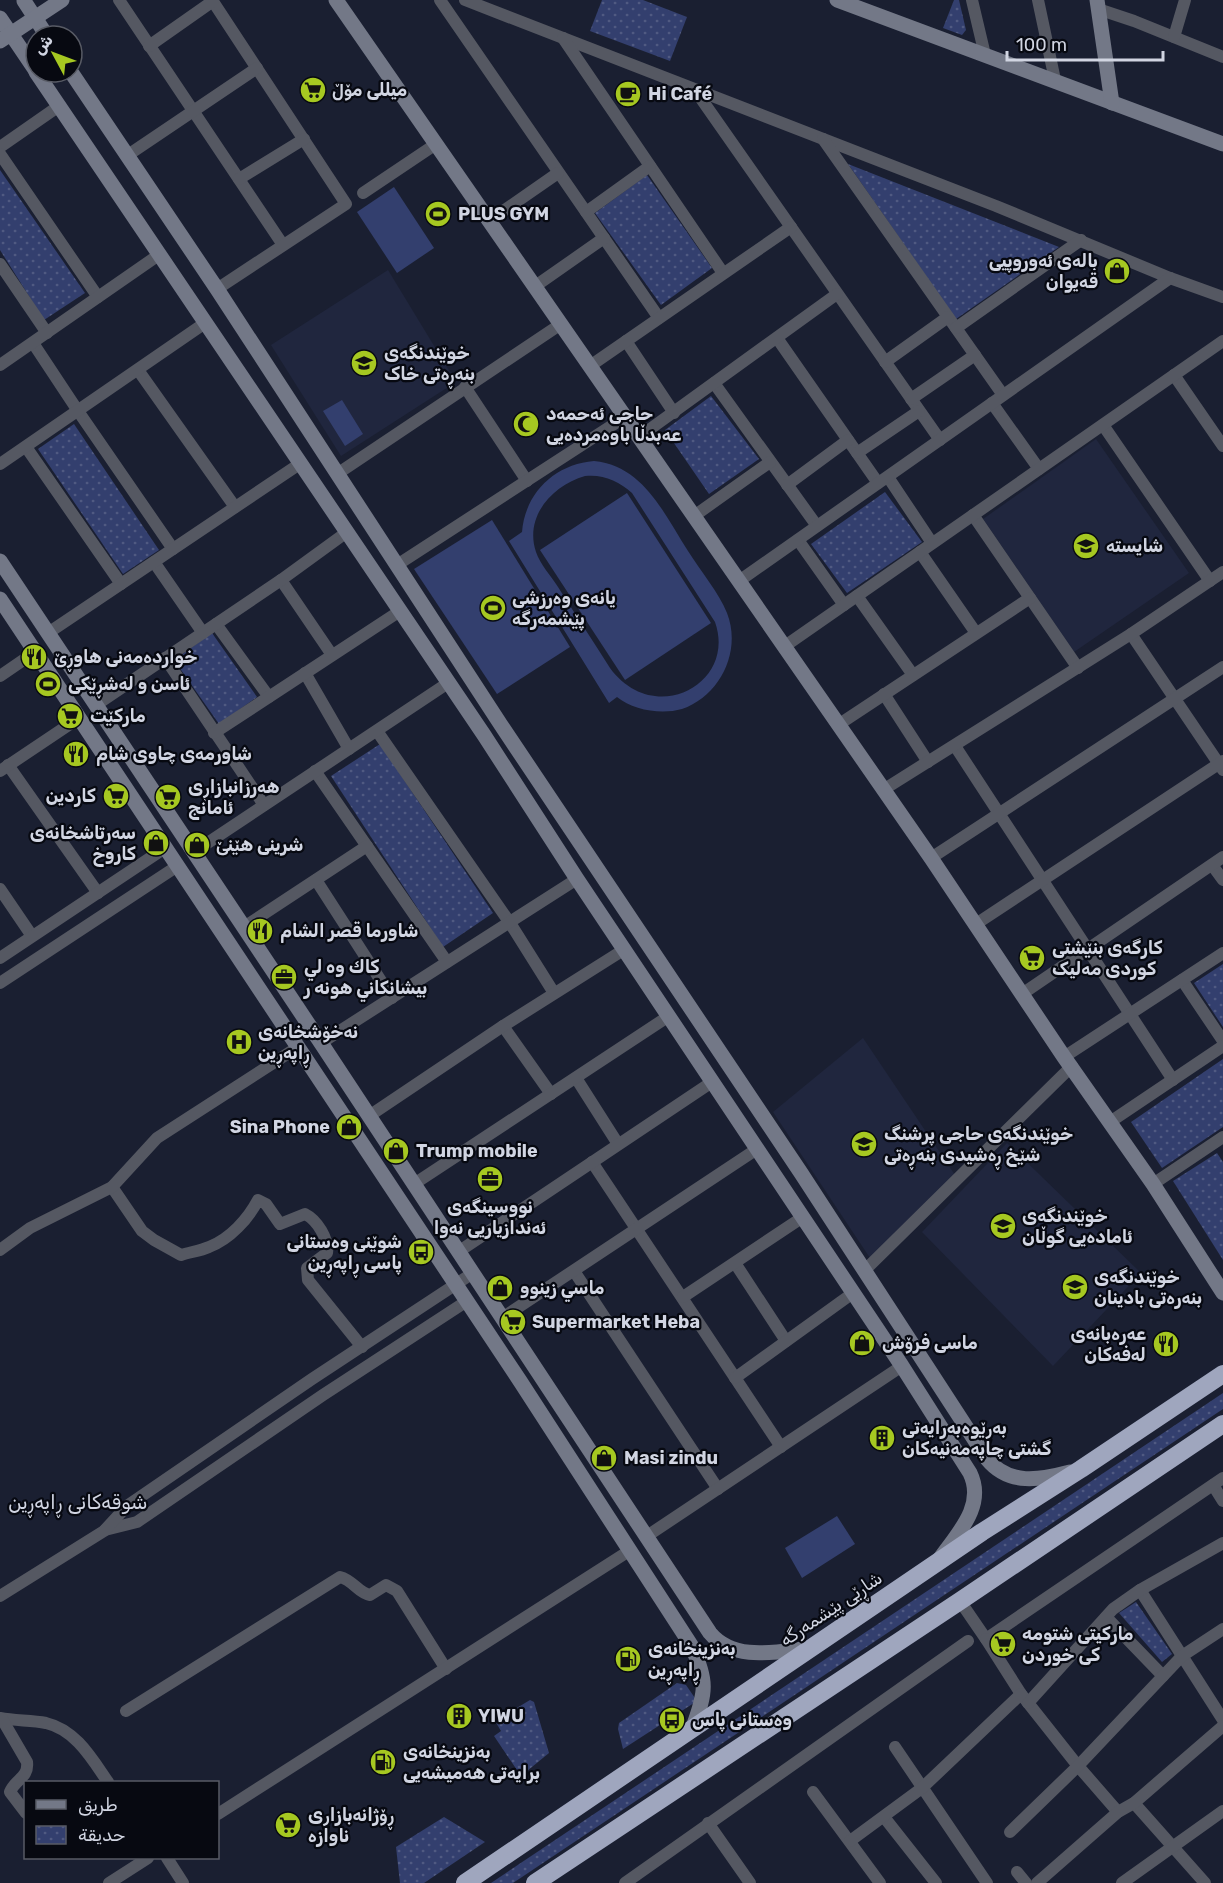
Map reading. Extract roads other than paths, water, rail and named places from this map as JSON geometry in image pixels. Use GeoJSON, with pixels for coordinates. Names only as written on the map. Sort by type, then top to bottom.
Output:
{"type":"FeatureCollection","features":[{"type":"Feature","properties":{"kind":"highway","name":"شاڕێی پێشمەرگە"},"geometry":{"type":"LineString","coordinates":[[465,1883],[578,1808],[693,1727],[1223,1374]]}},
{"type":"Feature","properties":{"kind":"highway"},"geometry":{"type":"LineString","coordinates":[[535,1883],[1223,1424]]}},
{"type":"Feature","properties":{"kind":"street"},"geometry":{"type":"LineString","coordinates":[[6,38],[62,0]]}},
{"type":"Feature","properties":{"kind":"street"},"geometry":{"type":"LineString","coordinates":[[119,0],[283,245]]}},
{"type":"Feature","properties":{"kind":"street"},"geometry":{"type":"LineString","coordinates":[[336,0],[931,858],[1153,1184],[1223,1293]]}},
{"type":"Feature","properties":{"kind":"street"},"geometry":{"type":"LineString","coordinates":[[441,0],[659,318]]}},
{"type":"Feature","properties":{"kind":"street"},"geometry":{"type":"LineString","coordinates":[[465,0],[1223,297]]}},
{"type":"Feature","properties":{"kind":"street"},"geometry":{"type":"LineString","coordinates":[[837,0],[853,3],[1223,144]]}},
{"type":"Feature","properties":{"kind":"street"},"geometry":{"type":"LineString","coordinates":[[972,0],[985,55]]}},
{"type":"Feature","properties":{"kind":"street"},"geometry":{"type":"LineString","coordinates":[[1038,0],[1055,80]]}},
{"type":"Feature","properties":{"kind":"street"},"geometry":{"type":"LineString","coordinates":[[1174,37],[1185,0]]}},
{"type":"Feature","properties":{"kind":"street"},"geometry":{"type":"LineString","coordinates":[[24,58],[6,38],[0,17],[25,1],[39,24]]}},
{"type":"Feature","properties":{"kind":"street"},"geometry":{"type":"LineString","coordinates":[[149,46],[212,1],[346,204],[217,289]]}},
{"type":"Feature","properties":{"kind":"street"},"geometry":{"type":"LineString","coordinates":[[1097,4],[1112,103]]}},
{"type":"Feature","properties":{"kind":"street"},"geometry":{"type":"LineString","coordinates":[[1097,4],[1223,57]]}},
{"type":"Feature","properties":{"kind":"street"},"geometry":{"type":"LineString","coordinates":[[563,38],[723,273]]}},
{"type":"Feature","properties":{"kind":"street"},"geometry":{"type":"LineString","coordinates":[[128,155],[257,68]]}},
{"type":"Feature","properties":{"kind":"street"},"geometry":{"type":"LineString","coordinates":[[44,84],[484,735],[577,879],[783,1185],[970,1473],[976,1491],[974,1502],[968,1517],[936,1564]]}},
{"type":"Feature","properties":{"kind":"street"},"geometry":{"type":"LineString","coordinates":[[79,84],[217,289],[501,725],[801,1173],[987,1459],[1006,1475],[1020,1479],[1053,1477],[1081,1469]]}},
{"type":"Feature","properties":{"kind":"street"},"geometry":{"type":"LineString","coordinates":[[695,90],[940,440]]}},
{"type":"Feature","properties":{"kind":"street"},"geometry":{"type":"LineString","coordinates":[[0,147],[60,106]]}},
{"type":"Feature","properties":{"kind":"street"},"geometry":{"type":"LineString","coordinates":[[822,138],[1004,396]]}},
{"type":"Feature","properties":{"kind":"street"},"geometry":{"type":"LineString","coordinates":[[238,178],[304,139]]}},
{"type":"Feature","properties":{"kind":"street"},"geometry":{"type":"LineString","coordinates":[[363,193],[436,144]]}},
{"type":"Feature","properties":{"kind":"street"},"geometry":{"type":"LineString","coordinates":[[0,154],[98,297]]}},
{"type":"Feature","properties":{"kind":"street"},"geometry":{"type":"LineString","coordinates":[[586,212],[650,166]]}},
{"type":"Feature","properties":{"kind":"street"},"geometry":{"type":"LineString","coordinates":[[489,221],[558,173]]}},
{"type":"Feature","properties":{"kind":"street"},"geometry":{"type":"LineString","coordinates":[[590,366],[791,227]]}},
{"type":"Feature","properties":{"kind":"street"},"geometry":{"type":"LineString","coordinates":[[534,287],[604,238]]}},
{"type":"Feature","properties":{"kind":"street"},"geometry":{"type":"LineString","coordinates":[[956,328],[1081,240]]}},
{"type":"Feature","properties":{"kind":"street"},"geometry":{"type":"LineString","coordinates":[[0,365],[160,254]]}},
{"type":"Feature","properties":{"kind":"street"},"geometry":{"type":"LineString","coordinates":[[0,264],[47,333]]}},
{"type":"Feature","properties":{"kind":"street"},"geometry":{"type":"LineString","coordinates":[[739,581],[1170,278]]}},
{"type":"Feature","properties":{"kind":"street"},"geometry":{"type":"LineString","coordinates":[[639,437],[837,294]]}},
{"type":"Feature","properties":{"kind":"street"},"geometry":{"type":"LineString","coordinates":[[885,362],[948,317]]}},
{"type":"Feature","properties":{"kind":"street"},"geometry":{"type":"LineString","coordinates":[[0,464],[205,323]]}},
{"type":"Feature","properties":{"kind":"street"},"geometry":{"type":"LineString","coordinates":[[337,474],[561,324]]}},
{"type":"Feature","properties":{"kind":"street"},"geometry":{"type":"LineString","coordinates":[[777,338],[857,453],[883,480],[932,543]]}},
{"type":"Feature","properties":{"kind":"street"},"geometry":{"type":"LineString","coordinates":[[626,341],[674,412]]}},
{"type":"Feature","properties":{"kind":"street"},"geometry":{"type":"LineString","coordinates":[[785,646],[1223,341]]}},
{"type":"Feature","properties":{"kind":"street"},"geometry":{"type":"LineString","coordinates":[[33,343],[173,549]]}},
{"type":"Feature","properties":{"kind":"street"},"geometry":{"type":"LineString","coordinates":[[911,399],[975,355]]}},
{"type":"Feature","properties":{"kind":"street"},"geometry":{"type":"LineString","coordinates":[[138,370],[235,507]]}},
{"type":"Feature","properties":{"kind":"street"},"geometry":{"type":"LineString","coordinates":[[1174,375],[1223,446]]}},
{"type":"Feature","properties":{"kind":"street"},"geometry":{"type":"LineString","coordinates":[[714,383],[817,526]]}},
{"type":"Feature","properties":{"kind":"street"},"geometry":{"type":"LineString","coordinates":[[465,387],[527,481]]}},
{"type":"Feature","properties":{"kind":"street"},"geometry":{"type":"LineString","coordinates":[[992,403],[1039,469]]}},
{"type":"Feature","properties":{"kind":"street"},"geometry":{"type":"LineString","coordinates":[[857,453],[919,411]]}},
{"type":"Feature","properties":{"kind":"street"},"geometry":{"type":"LineString","coordinates":[[397,565],[625,417]]}},
{"type":"Feature","properties":{"kind":"street"},"geometry":{"type":"LineString","coordinates":[[1103,425],[1210,581]]}},
{"type":"Feature","properties":{"kind":"street"},"geometry":{"type":"LineString","coordinates":[[286,439],[305,426]]}},
{"type":"Feature","properties":{"kind":"street"},"geometry":{"type":"LineString","coordinates":[[787,485],[848,440]]}},
{"type":"Feature","properties":{"kind":"street"},"geometry":{"type":"LineString","coordinates":[[26,447],[121,584]]}},
{"type":"Feature","properties":{"kind":"street"},"geometry":{"type":"LineString","coordinates":[[694,516],[770,462]]}},
{"type":"Feature","properties":{"kind":"street"},"geometry":{"type":"LineString","coordinates":[[48,633],[301,463]]}},
{"type":"Feature","properties":{"kind":"street"},"geometry":{"type":"LineString","coordinates":[[973,515],[1078,668]]}},
{"type":"Feature","properties":{"kind":"street"},"geometry":{"type":"LineString","coordinates":[[96,705],[281,580],[347,532]]}},
{"type":"Feature","properties":{"kind":"street"},"geometry":{"type":"LineString","coordinates":[[798,540],[844,605]]}},
{"type":"Feature","properties":{"kind":"street"},"geometry":{"type":"LineString","coordinates":[[920,552],[976,633]]}},
{"type":"Feature","properties":{"kind":"street"},"geometry":{"type":"LineString","coordinates":[[0,561],[558,1400],[710,1633],[722,1644],[753,1653],[813,1648]]}},
{"type":"Feature","properties":{"kind":"street"},"geometry":{"type":"LineString","coordinates":[[154,562],[203,633]]}},
{"type":"Feature","properties":{"kind":"street"},"geometry":{"type":"LineString","coordinates":[[883,790],[1078,668],[1223,572]]}},
{"type":"Feature","properties":{"kind":"street"},"geometry":{"type":"LineString","coordinates":[[281,580],[332,655]]}},
{"type":"Feature","properties":{"kind":"street"},"geometry":{"type":"LineString","coordinates":[[857,596],[913,675]]}},
{"type":"Feature","properties":{"kind":"street"},"geometry":{"type":"LineString","coordinates":[[838,725],[1030,598]]}},
{"type":"Feature","properties":{"kind":"street"},"geometry":{"type":"LineString","coordinates":[[0,599],[176,867],[456,1284],[691,1646],[700,1667],[705,1691],[693,1727]]}},
{"type":"Feature","properties":{"kind":"street"},"geometry":{"type":"LineString","coordinates":[[214,733],[400,611]]}},
{"type":"Feature","properties":{"kind":"street"},"geometry":{"type":"LineString","coordinates":[[216,624],[269,697]]}},
{"type":"Feature","properties":{"kind":"street"},"geometry":{"type":"LineString","coordinates":[[976,924],[1222,765],[1131,634]]}},
{"type":"Feature","properties":{"kind":"street"},"geometry":{"type":"LineString","coordinates":[[0,676],[35,652]]}},
{"type":"Feature","properties":{"kind":"street"},"geometry":{"type":"LineString","coordinates":[[165,658],[264,805]]}},
{"type":"Feature","properties":{"kind":"street"},"geometry":{"type":"LineString","coordinates":[[931,858],[1223,667]]}},
{"type":"Feature","properties":{"kind":"street"},"geometry":{"type":"LineString","coordinates":[[305,673],[349,749]]}},
{"type":"Feature","properties":{"kind":"street"},"geometry":{"type":"LineString","coordinates":[[194,852],[448,683]]}},
{"type":"Feature","properties":{"kind":"street"},"geometry":{"type":"LineString","coordinates":[[884,694],[928,762]]}},
{"type":"Feature","properties":{"kind":"street"},"geometry":{"type":"LineString","coordinates":[[79,718],[4,768],[98,893]]}},
{"type":"Feature","properties":{"kind":"street"},"geometry":{"type":"LineString","coordinates":[[484,735],[501,725]]}},
{"type":"Feature","properties":{"kind":"street"},"geometry":{"type":"LineString","coordinates":[[377,730],[510,923],[554,993]]}},
{"type":"Feature","properties":{"kind":"street"},"geometry":{"type":"LineString","coordinates":[[955,746],[1173,1080]]}},
{"type":"Feature","properties":{"kind":"street"},"geometry":{"type":"LineString","coordinates":[[315,771],[447,963]]}},
{"type":"Feature","properties":{"kind":"street"},"geometry":{"type":"LineString","coordinates":[[244,927],[367,846]]}},
{"type":"Feature","properties":{"kind":"street"},"geometry":{"type":"LineString","coordinates":[[0,958],[165,848]]}},
{"type":"Feature","properties":{"kind":"street"},"geometry":{"type":"LineString","coordinates":[[1022,994],[1223,857]]}},
{"type":"Feature","properties":{"kind":"street"},"geometry":{"type":"LineString","coordinates":[[1212,865],[1223,880]]}},
{"type":"Feature","properties":{"kind":"street"},"geometry":{"type":"LineString","coordinates":[[0,983],[176,867]]}},
{"type":"Feature","properties":{"kind":"street"},"geometry":{"type":"LineString","coordinates":[[321,1043],[577,879]]}},
{"type":"Feature","properties":{"kind":"street"},"geometry":{"type":"LineString","coordinates":[[316,880],[392,998]]}},
{"type":"Feature","properties":{"kind":"street"},"geometry":{"type":"LineString","coordinates":[[0,889],[32,936]]}},
{"type":"Feature","properties":{"kind":"street"},"geometry":{"type":"LineString","coordinates":[[369,1116],[503,1026],[625,949]]}},
{"type":"Feature","properties":{"kind":"street"},"geometry":{"type":"LineString","coordinates":[[864,1272],[1068,1062],[1131,1015],[1223,953]]}},
{"type":"Feature","properties":{"kind":"street"},"geometry":{"type":"LineString","coordinates":[[648,984],[666,972]]}},
{"type":"Feature","properties":{"kind":"street"},"geometry":{"type":"LineString","coordinates":[[1182,980],[1223,1041]]}},
{"type":"Feature","properties":{"kind":"street"},"geometry":{"type":"LineString","coordinates":[[414,1184],[669,1016]]}},
{"type":"Feature","properties":{"kind":"street"},"geometry":{"type":"LineString","coordinates":[[503,1026],[551,1094]]}},
{"type":"Feature","properties":{"kind":"street"},"geometry":{"type":"LineString","coordinates":[[1110,1122],[1223,1046]]}},
{"type":"Feature","properties":{"kind":"street"},"geometry":{"type":"LineString","coordinates":[[0,1250],[30,1228],[112,1187],[157,1138],[298,1047]]}},
{"type":"Feature","properties":{"kind":"street"},"geometry":{"type":"LineString","coordinates":[[576,1078],[618,1144]]}},
{"type":"Feature","properties":{"kind":"street"},"geometry":{"type":"LineString","coordinates":[[458,1252],[712,1082]]}},
{"type":"Feature","properties":{"kind":"street"},"geometry":{"type":"LineString","coordinates":[[1153,1184],[1223,1138]]}},
{"type":"Feature","properties":{"kind":"street"},"geometry":{"type":"LineString","coordinates":[[502,1318],[757,1149]]}},
{"type":"Feature","properties":{"kind":"street"},"geometry":{"type":"LineString","coordinates":[[592,1162],[781,1448]]}},
{"type":"Feature","properties":{"kind":"street"},"geometry":{"type":"LineString","coordinates":[[783,1185],[801,1173]]}},
{"type":"Feature","properties":{"kind":"street"},"geometry":{"type":"LineString","coordinates":[[112,1187],[142,1231],[181,1254],[210,1247],[229,1234],[250,1215],[258,1200],[266,1204],[280,1224],[305,1214],[313,1218],[328,1244],[327,1253],[308,1268],[308,1280],[362,1347]]}},
{"type":"Feature","properties":{"kind":"street"},"geometry":{"type":"LineString","coordinates":[[683,1297],[803,1217]]}},
{"type":"Feature","properties":{"kind":"street"},"geometry":{"type":"LineString","coordinates":[[735,1263],[786,1341]]}},
{"type":"Feature","properties":{"kind":"street"},"geometry":{"type":"LineString","coordinates":[[574,1271],[718,1489]]}},
{"type":"Feature","properties":{"kind":"street"},"geometry":{"type":"LineString","coordinates":[[0,1596],[104,1531],[127,1506],[312,1379],[473,1273]]}},
{"type":"Feature","properties":{"kind":"street"},"geometry":{"type":"LineString","coordinates":[[735,1378],[853,1293]]}},
{"type":"Feature","properties":{"kind":"street"},"geometry":{"type":"LineString","coordinates":[[104,1531],[137,1522],[323,1395],[467,1301]]}},
{"type":"Feature","properties":{"kind":"street"},"geometry":{"type":"LineString","coordinates":[[646,1536],[902,1366]]}},
{"type":"Feature","properties":{"kind":"street"},"geometry":{"type":"LineString","coordinates":[[312,1379],[323,1395]]}},
{"type":"Feature","properties":{"kind":"street"},"geometry":{"type":"LineString","coordinates":[[540,1412],[558,1400]]}},
{"type":"Feature","properties":{"kind":"street"},"geometry":{"type":"LineString","coordinates":[[932,1412],[950,1401]]}},
{"type":"Feature","properties":{"kind":"street"},"geometry":{"type":"LineString","coordinates":[[986,1639],[1218,1482],[1223,1501]]}},
{"type":"Feature","properties":{"kind":"street"},"geometry":{"type":"LineString","coordinates":[[850,1841],[922,1788],[1024,1699],[1113,1609],[1140,1590],[1223,1543]]}},
{"type":"Feature","properties":{"kind":"street"},"geometry":{"type":"LineString","coordinates":[[219,1813],[629,1551]]}},
{"type":"Feature","properties":{"kind":"street"},"geometry":{"type":"LineString","coordinates":[[126,1712],[340,1577],[346,1578],[364,1594],[370,1595],[386,1585],[397,1591],[446,1668]]}},
{"type":"Feature","properties":{"kind":"street"},"geometry":{"type":"LineString","coordinates":[[1140,1590],[1223,1720]]}},
{"type":"Feature","properties":{"kind":"street"},"geometry":{"type":"LineString","coordinates":[[960,1601],[1024,1699],[1119,1812]]}},
{"type":"Feature","properties":{"kind":"street"},"geometry":{"type":"LineString","coordinates":[[1106,1617],[1162,1676]]}},
{"type":"Feature","properties":{"kind":"street"},"geometry":{"type":"LineString","coordinates":[[1010,1832],[1078,1766],[1182,1656],[1223,1629]]}},
{"type":"Feature","properties":{"kind":"street"},"geometry":{"type":"LineString","coordinates":[[625,1883],[968,1641]]}},
{"type":"Feature","properties":{"kind":"street"},"geometry":{"type":"LineString","coordinates":[[1,1718],[46,1723],[60,1728],[79,1742],[107,1781]]}},
{"type":"Feature","properties":{"kind":"street"},"geometry":{"type":"LineString","coordinates":[[1,1718],[27,1762],[28,1770],[25,1776],[10,1792],[24,1810]]}},
{"type":"Feature","properties":{"kind":"street"},"geometry":{"type":"LineString","coordinates":[[1037,1883],[1223,1726]]}},
{"type":"Feature","properties":{"kind":"street"},"geometry":{"type":"LineString","coordinates":[[895,1747],[987,1883]]}},
{"type":"Feature","properties":{"kind":"street"},"geometry":{"type":"LineString","coordinates":[[813,1792],[880,1883]]}},
{"type":"Feature","properties":{"kind":"street"},"geometry":{"type":"LineString","coordinates":[[1134,1803],[1205,1883]]}},
{"type":"Feature","properties":{"kind":"street"},"geometry":{"type":"LineString","coordinates":[[1122,1883],[1223,1811]]}},
{"type":"Feature","properties":{"kind":"street"},"geometry":{"type":"LineString","coordinates":[[884,1817],[936,1883]]}},
{"type":"Feature","properties":{"kind":"street"},"geometry":{"type":"LineString","coordinates":[[708,1823],[750,1883]]}},
{"type":"Feature","properties":{"kind":"street"},"geometry":{"type":"LineString","coordinates":[[109,1883],[145,1859]]}},
{"type":"Feature","properties":{"kind":"street"},"geometry":{"type":"LineString","coordinates":[[168,1859],[183,1883]]}},
{"type":"Feature","properties":{"kind":"street"},"geometry":{"type":"LineString","coordinates":[[1017,1872],[1026,1883]]}},
{"type":"Feature","properties":{"kind":"place","name":"میللی مۆڵ"},"geometry":{"type":"Point","coordinates":[313,90]}},
{"type":"Feature","properties":{"kind":"place","name":"Hi Café"},"geometry":{"type":"Point","coordinates":[628,94]}},
{"type":"Feature","properties":{"kind":"place","name":"PLUS GYM"},"geometry":{"type":"Point","coordinates":[438,214]}},
{"type":"Feature","properties":{"kind":"place","name":"بالەی ئەوروپیی قەیوان"},"geometry":{"type":"Point","coordinates":[1117,271]}},
{"type":"Feature","properties":{"kind":"place","name":"خوێندنگەی بنەڕەتی خاک"},"geometry":{"type":"Point","coordinates":[364,363]}},
{"type":"Feature","properties":{"kind":"place","name":"حاجی ئەحمەد عەبدڵا باوەمردەیی"},"geometry":{"type":"Point","coordinates":[526,424]}},
{"type":"Feature","properties":{"kind":"place","name":"شایستە"},"geometry":{"type":"Point","coordinates":[1086,546]}},
{"type":"Feature","properties":{"kind":"place","name":"یانەی وەرزشی پێشمەرگە"},"geometry":{"type":"Point","coordinates":[493,608]}},
{"type":"Feature","properties":{"kind":"place","name":"خواردەمەنی هاوڕێ"},"geometry":{"type":"Point","coordinates":[34,657]}},
{"type":"Feature","properties":{"kind":"place","name":"ئاسن و لەشڕێکی"},"geometry":{"type":"Point","coordinates":[48,684]}},
{"type":"Feature","properties":{"kind":"place","name":"مارکێت"},"geometry":{"type":"Point","coordinates":[70,716]}},
{"type":"Feature","properties":{"kind":"place","name":"شاورمەی چاوی شام"},"geometry":{"type":"Point","coordinates":[76,754]}},
{"type":"Feature","properties":{"kind":"place","name":"كاردين"},"geometry":{"type":"Point","coordinates":[116,796]}},
{"type":"Feature","properties":{"kind":"place","name":"هەرزانبازاڕی ئامانج"},"geometry":{"type":"Point","coordinates":[168,797]}},
{"type":"Feature","properties":{"kind":"place","name":"سەرتاشخانەی کاروخ"},"geometry":{"type":"Point","coordinates":[156,843]}},
{"type":"Feature","properties":{"kind":"place","name":"شرینی هێنێ"},"geometry":{"type":"Point","coordinates":[197,845]}},
{"type":"Feature","properties":{"kind":"place","name":"شاورما قصر الشام"},"geometry":{"type":"Point","coordinates":[260,931]}},
{"type":"Feature","properties":{"kind":"place","name":"کارگەی بنێشتی کوردی مەلیک"},"geometry":{"type":"Point","coordinates":[1032,958]}},
{"type":"Feature","properties":{"kind":"place","name":"كاك وه لي بيشانكاني هونه ر"},"geometry":{"type":"Point","coordinates":[284,977]}},
{"type":"Feature","properties":{"kind":"place","name":"نەخۆشخانەی ڕاپەڕین"},"geometry":{"type":"Point","coordinates":[239,1042]}},
{"type":"Feature","properties":{"kind":"place","name":"Sina Phone"},"geometry":{"type":"Point","coordinates":[349,1127]}},
{"type":"Feature","properties":{"kind":"place","name":"خوێندنگەی حاجی پرشنگ شێخ ڕەشیدی بنەڕەتی"},"geometry":{"type":"Point","coordinates":[864,1144]}},
{"type":"Feature","properties":{"kind":"place","name":"Trump mobile"},"geometry":{"type":"Point","coordinates":[396,1151]}},
{"type":"Feature","properties":{"kind":"place","name":"نووسینگەی ئەندازیاریی نەوا"},"geometry":{"type":"Point","coordinates":[490,1179]}},
{"type":"Feature","properties":{"kind":"place","name":"خوێندنگەی ئامادەیی گوڵان"},"geometry":{"type":"Point","coordinates":[1003,1226]}},
{"type":"Feature","properties":{"kind":"place","name":"شوێنی وەستانی پاسی ڕاپەڕین"},"geometry":{"type":"Point","coordinates":[421,1252]}},
{"type":"Feature","properties":{"kind":"place","name":"خوێندنگەی بنەرەتی بادینان"},"geometry":{"type":"Point","coordinates":[1075,1287]}},
{"type":"Feature","properties":{"kind":"place","name":"ماسي زينوو"},"geometry":{"type":"Point","coordinates":[500,1288]}},
{"type":"Feature","properties":{"kind":"place","name":"Supermarket Heba"},"geometry":{"type":"Point","coordinates":[513,1322]}},
{"type":"Feature","properties":{"kind":"place","name":"ماسی فرۆش"},"geometry":{"type":"Point","coordinates":[862,1343]}},
{"type":"Feature","properties":{"kind":"place","name":"عەرەبانەی لەفەکان"},"geometry":{"type":"Point","coordinates":[1166,1344]}},
{"type":"Feature","properties":{"kind":"place","name":"بەڕێوەبەرایەتی گشتی چاپەمەنیەکان"},"geometry":{"type":"Point","coordinates":[882,1438]}},
{"type":"Feature","properties":{"kind":"place","name":"Masi zindu"},"geometry":{"type":"Point","coordinates":[604,1458]}},
{"type":"Feature","properties":{"kind":"place","name":"مارکیتی شتومه کی خوردن"},"geometry":{"type":"Point","coordinates":[1003,1644]}},
{"type":"Feature","properties":{"kind":"place","name":"بەنزینخانەی ڕاپەڕین"},"geometry":{"type":"Point","coordinates":[628,1659]}},
{"type":"Feature","properties":{"kind":"place","name":"YIWU"},"geometry":{"type":"Point","coordinates":[459,1716]}},
{"type":"Feature","properties":{"kind":"place","name":"وەستانی پاس"},"geometry":{"type":"Point","coordinates":[672,1720]}},
{"type":"Feature","properties":{"kind":"place","name":"بەنزینخانەی برایەتی هەمیشەیی"},"geometry":{"type":"Point","coordinates":[383,1762]}},
{"type":"Feature","properties":{"kind":"place","name":"ڕۆژانەبازاڕی ناوازە"},"geometry":{"type":"Point","coordinates":[288,1825]}},
{"type":"Feature","properties":{"kind":"district","name":"شوقەکانی ڕاپەڕین"},"geometry":{"type":"Point","coordinates":[78,1502]}}]}
